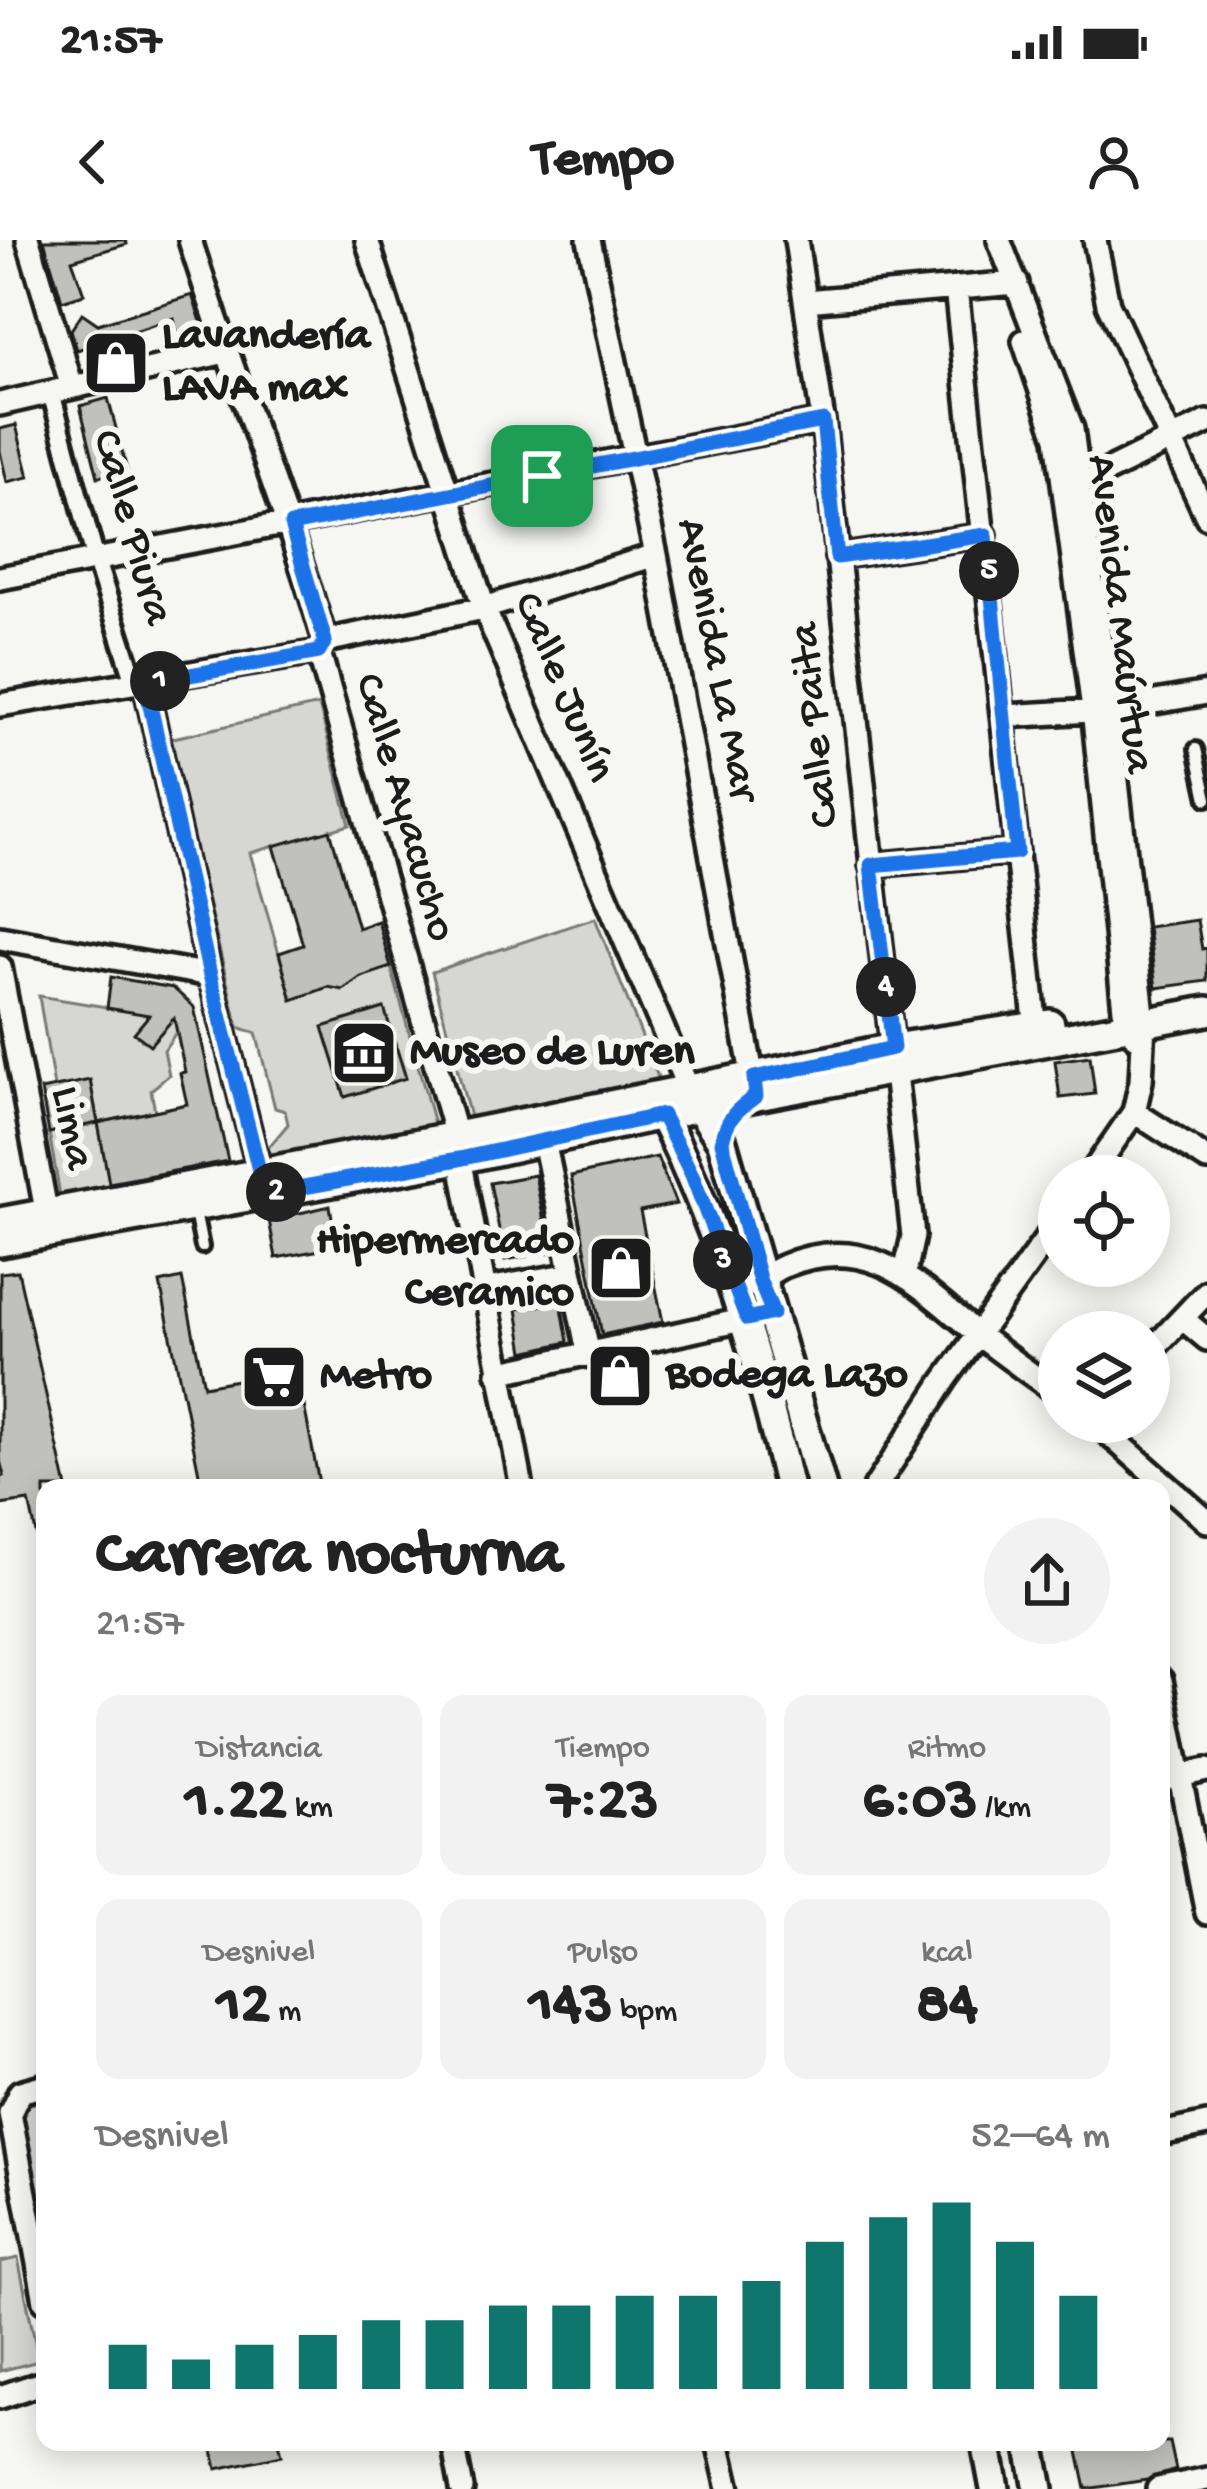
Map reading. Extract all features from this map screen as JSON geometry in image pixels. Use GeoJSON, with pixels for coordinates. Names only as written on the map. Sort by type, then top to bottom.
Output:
{"type":"FeatureCollection","features":[{"type":"Feature","properties":{"kind":"street"},"geometry":{"type":"LineString","coordinates":[[28,240],[62,389]]}},
{"type":"Feature","properties":{"kind":"street","name":"Calle Ayacucho"},"geometry":{"type":"LineString","coordinates":[[190,240],[225,352],[291,525],[456,1141],[520,1479]]}},
{"type":"Feature","properties":{"kind":"street","name":"Calle Junín"},"geometry":{"type":"LineString","coordinates":[[367,240],[484,608],[694,1098]]}},
{"type":"Feature","properties":{"kind":"street","name":"Avenida La Mar"},"geometry":{"type":"LineString","coordinates":[[589,240],[637,458],[755,1087]]}},
{"type":"Feature","properties":{"kind":"street","name":"Calle Paita"},"geometry":{"type":"LineString","coordinates":[[796,240],[823,421],[913,1236],[905,1273]]}},
{"type":"Feature","properties":{"kind":"street","name":"Avenida Maúrtua"},"geometry":{"type":"LineString","coordinates":[[986,240],[1010,283],[1072,429],[1136,1022],[1141,1081],[1134,1112]]}},
{"type":"Feature","properties":{"kind":"street","name":"Avenida Maúrtua"},"geometry":{"type":"LineString","coordinates":[[999,240],[1057,438],[1101,709]]}},
{"type":"Feature","properties":{"kind":"street"},"geometry":{"type":"LineString","coordinates":[[1095,240],[1108,304],[1207,518]]}},
{"type":"Feature","properties":{"kind":"street"},"geometry":{"type":"LineString","coordinates":[[805,301],[1010,283]]}},
{"type":"Feature","properties":{"kind":"street"},"geometry":{"type":"LineString","coordinates":[[956,288],[1036,1036]]}},
{"type":"Feature","properties":{"kind":"street","name":"Calle Piura"},"geometry":{"type":"LineString","coordinates":[[0,404],[225,352]]}},
{"type":"Feature","properties":{"kind":"street","name":"Calle Piura"},"geometry":{"type":"LineString","coordinates":[[62,389],[96,561],[140,684]]}},
{"type":"Feature","properties":{"kind":"street"},"geometry":{"type":"LineString","coordinates":[[0,578],[823,421]]}},
{"type":"Feature","properties":{"kind":"street"},"geometry":{"type":"LineString","coordinates":[[1079,485],[1207,422]]}},
{"type":"Feature","properties":{"kind":"street"},"geometry":{"type":"LineString","coordinates":[[837,557],[986,535]]}},
{"type":"Feature","properties":{"kind":"street"},"geometry":{"type":"LineString","coordinates":[[0,705],[140,684],[322,646],[484,608],[656,555]]}},
{"type":"Feature","properties":{"kind":"street"},"geometry":{"type":"LineString","coordinates":[[140,684],[263,1182]]}},
{"type":"Feature","properties":{"kind":"street"},"geometry":{"type":"LineString","coordinates":[[1004,716],[1101,709],[1207,693]]}},
{"type":"Feature","properties":{"kind":"street"},"geometry":{"type":"LineString","coordinates":[[871,865],[1017,852]]}},
{"type":"Feature","properties":{"kind":"street"},"geometry":{"type":"LineString","coordinates":[[0,938],[210,975]]}},
{"type":"Feature","properties":{"kind":"street","name":"Lima"},"geometry":{"type":"LineString","coordinates":[[0,967],[48,1224]]}},
{"type":"Feature","properties":{"kind":"street"},"geometry":{"type":"LineString","coordinates":[[1136,1022],[1207,993]]}},
{"type":"Feature","properties":{"kind":"street"},"geometry":{"type":"LineString","coordinates":[[0,1242],[48,1224],[456,1141],[894,1059],[1207,1011]]}},
{"type":"Feature","properties":{"kind":"street"},"geometry":{"type":"LineString","coordinates":[[755,1087],[724,1130],[722,1142],[787,1479]]}},
{"type":"Feature","properties":{"kind":"street"},"geometry":{"type":"LineString","coordinates":[[456,1141],[544,1142],[662,1115],[694,1098]]}},
{"type":"Feature","properties":{"kind":"street"},"geometry":{"type":"LineString","coordinates":[[694,1098],[722,1142]]}},
{"type":"Feature","properties":{"kind":"street"},"geometry":{"type":"LineString","coordinates":[[1104,1155],[1134,1112],[1207,1159]]}},
{"type":"Feature","properties":{"kind":"street"},"geometry":{"type":"LineString","coordinates":[[662,1115],[754,1302],[819,1479]]}},
{"type":"Feature","properties":{"kind":"street"},"geometry":{"type":"LineString","coordinates":[[544,1142],[589,1356]]}},
{"type":"Feature","properties":{"kind":"street"},"geometry":{"type":"LineString","coordinates":[[0,1222],[48,1224],[194,1208],[263,1182]]}},
{"type":"Feature","properties":{"kind":"street"},"geometry":{"type":"LineString","coordinates":[[881,1479],[1038,1250]]}},
{"type":"Feature","properties":{"kind":"street"},"geometry":{"type":"LineString","coordinates":[[498,1373],[589,1356],[754,1302],[782,1266],[826,1256],[866,1258],[905,1273],[1038,1378]]}},
{"type":"Feature","properties":{"kind":"street"},"geometry":{"type":"LineString","coordinates":[[482,1290],[572,1274]]}},
{"type":"Feature","properties":{"kind":"street"},"geometry":{"type":"LineString","coordinates":[[1170,1332],[1207,1292]]}},
{"type":"Feature","properties":{"kind":"street"},"geometry":{"type":"LineString","coordinates":[[1183,1319],[1207,1339]]}},
{"type":"Feature","properties":{"kind":"street"},"geometry":{"type":"LineString","coordinates":[[1117,1443],[1152,1479]]}},
{"type":"Feature","properties":{"kind":"street"},"geometry":{"type":"LineString","coordinates":[[1170,1493],[1207,1521]]}},
{"type":"Feature","properties":{"kind":"street"},"geometry":{"type":"LineString","coordinates":[[1207,1770],[1170,1778],[1207,1912]]}},
{"type":"Feature","properties":{"kind":"street"},"geometry":{"type":"LineString","coordinates":[[36,2087],[20,2092],[10,2113],[36,2228]]}},
{"type":"Feature","properties":{"kind":"street"},"geometry":{"type":"LineString","coordinates":[[1170,2132],[1207,2124]]}},
{"type":"Feature","properties":{"kind":"street"},"geometry":{"type":"LineString","coordinates":[[0,2397],[36,2385]]}},
{"type":"Feature","properties":{"kind":"street"},"geometry":{"type":"LineString","coordinates":[[454,2451],[459,2488]]}},
{"type":"Feature","properties":{"kind":"street"},"geometry":{"type":"LineString","coordinates":[[720,2451],[729,2489]]}},
{"type":"Feature","properties":{"kind":"street"},"geometry":{"type":"LineString","coordinates":[[988,2451],[995,2489]]}},
{"type":"Feature","properties":{"kind":"street"},"geometry":{"type":"LineString","coordinates":[[1032,2451],[1040,2489]]}},
{"type":"Feature","properties":{"kind":"street"},"geometry":{"type":"LineString","coordinates":[[1158,2489],[1207,2479]]}},
{"type":"Feature","properties":{"kind":"lane"},"geometry":{"type":"LineString","coordinates":[[1196,749],[1207,799]]}},
{"type":"Feature","properties":{"kind":"lane"},"geometry":{"type":"LineString","coordinates":[[194,1208],[202,1247]]}},
{"type":"Feature","properties":{"kind":"shaded area"},"geometry":{"type":"Polygon","coordinates":[[[319,705],[350,825],[250,853],[292,999],[328,987],[343,990],[361,977],[391,967],[436,1131],[270,1159],[268,1148],[288,1124],[285,1111],[275,1108],[256,1033],[238,1027],[169,739],[319,705]]]}},
{"type":"Feature","properties":{"kind":"shaded area"},"geometry":{"type":"Polygon","coordinates":[[[595,918],[658,1077],[649,1095],[471,1121],[432,972],[595,918]]]}},
{"type":"Feature","properties":{"kind":"shaded area"},"geometry":{"type":"Polygon","coordinates":[[[39,996],[174,1018],[177,1031],[164,1050],[169,1075],[151,1090],[155,1111],[98,1123],[112,1196],[62,1206],[49,1133],[98,1122],[90,1081],[54,1087],[39,996]]]}},
{"type":"Feature","properties":{"kind":"shaded area"},"geometry":{"type":"Polygon","coordinates":[[[36,2103],[36,2187],[21,2106],[36,2103]]]}},
{"type":"Feature","properties":{"kind":"shaded area"},"geometry":{"type":"Polygon","coordinates":[[[18,2258],[36,2362],[0,2371],[0,2262],[18,2258]]]}},
{"type":"Feature","properties":{"kind":"building"},"geometry":{"type":"Polygon","coordinates":[[[44,240],[126,240],[127,244],[72,260],[84,294],[62,301],[44,240]]]}},
{"type":"Feature","properties":{"kind":"building"},"geometry":{"type":"Polygon","coordinates":[[[192,295],[203,327],[177,333],[174,318],[77,350],[71,330],[82,313],[98,324],[192,295]]]}},
{"type":"Feature","properties":{"kind":"building"},"geometry":{"type":"Polygon","coordinates":[[[108,398],[127,470],[98,477],[80,406],[108,398]]]}},
{"type":"Feature","properties":{"kind":"building"},"geometry":{"type":"Polygon","coordinates":[[[16,425],[29,477],[7,482],[0,429],[16,425]]]}},
{"type":"Feature","properties":{"kind":"building"},"geometry":{"type":"Polygon","coordinates":[[[330,830],[358,928],[378,921],[391,967],[361,977],[343,990],[328,987],[292,1000],[279,953],[303,945],[274,846],[330,830]]]}},
{"type":"Feature","properties":{"kind":"building"},"geometry":{"type":"Polygon","coordinates":[[[1197,920],[1202,949],[1207,948],[1207,981],[1156,988],[1148,927],[1197,920]]]}},
{"type":"Feature","properties":{"kind":"building"},"geometry":{"type":"Polygon","coordinates":[[[111,977],[173,988],[194,1007],[228,1161],[109,1183],[98,1123],[187,1104],[174,1018],[150,1045],[134,1033],[149,1015],[107,1008],[111,977]]]}},
{"type":"Feature","properties":{"kind":"building","name":"Museo de Luren"},"geometry":{"type":"Polygon","coordinates":[[[384,1008],[406,1078],[345,1097],[323,1027],[384,1008]]]}},
{"type":"Feature","properties":{"kind":"building"},"geometry":{"type":"Polygon","coordinates":[[[1090,1056],[1095,1094],[1060,1098],[1055,1061],[1090,1056]]]}},
{"type":"Feature","properties":{"kind":"building"},"geometry":{"type":"Polygon","coordinates":[[[90,1080],[98,1123],[49,1133],[41,1090],[90,1080]]]}},
{"type":"Feature","properties":{"kind":"building","name":"Hipermercado Ceramico"},"geometry":{"type":"Polygon","coordinates":[[[657,1157],[676,1204],[640,1211],[663,1322],[602,1335],[571,1176],[657,1157]]]}},
{"type":"Feature","properties":{"kind":"building"},"geometry":{"type":"Polygon","coordinates":[[[535,1175],[550,1252],[505,1260],[490,1183],[535,1175]]]}},
{"type":"Feature","properties":{"kind":"building"},"geometry":{"type":"Polygon","coordinates":[[[330,1206],[337,1247],[276,1258],[269,1220],[330,1206]]]}},
{"type":"Feature","properties":{"kind":"building"},"geometry":{"type":"Polygon","coordinates":[[[18,1271],[65,1479],[36,1479],[36,1533],[29,1501],[0,1505],[0,1477],[4,1476],[0,1460],[0,1273],[18,1271]]]}},
{"type":"Feature","properties":{"kind":"building","name":"Metro"},"geometry":{"type":"Polygon","coordinates":[[[182,1278],[204,1386],[297,1369],[318,1479],[200,1479],[160,1283],[182,1278]]]}},
{"type":"Feature","properties":{"kind":"building"},"geometry":{"type":"Polygon","coordinates":[[[561,1302],[568,1342],[524,1352],[517,1309],[561,1302]]]}},
{"type":"Feature","properties":{"kind":"building"},"geometry":{"type":"Polygon","coordinates":[[[1170,2442],[1176,2470],[1147,2480],[1086,2489],[1078,2451],[1170,2451],[1170,2442]]]}},
{"type":"Feature","properties":{"kind":"building"},"geometry":{"type":"Polygon","coordinates":[[[213,2451],[281,2451],[282,2455],[217,2469],[213,2451]]]}},
{"type":"Feature","properties":{"kind":"place","name":"Lavandería LAVA max"},"geometry":{"type":"Point","coordinates":[116,363]}},
{"type":"Feature","properties":{"kind":"place","name":"Museo de Luren"},"geometry":{"type":"Point","coordinates":[364,1053]}},
{"type":"Feature","properties":{"kind":"place","name":"Hipermercado Ceramico"},"geometry":{"type":"Point","coordinates":[621,1268]}},
{"type":"Feature","properties":{"kind":"place","name":"Bodega Lazo"},"geometry":{"type":"Point","coordinates":[620,1376]}},
{"type":"Feature","properties":{"kind":"place","name":"Metro"},"geometry":{"type":"Point","coordinates":[274,1377]}},
{"type":"Feature","properties":{"kind":"route"},"geometry":{"type":"LineString","coordinates":[[823,421],[837,557],[986,535],[1017,852],[871,865],[893,1048],[754,1078],[756,1096],[728,1122],[722,1142],[773,1313],[747,1319],[692,1175],[662,1115],[265,1194],[145,683],[319,652],[325,641],[291,525],[542,476],[823,421]]}}]}
